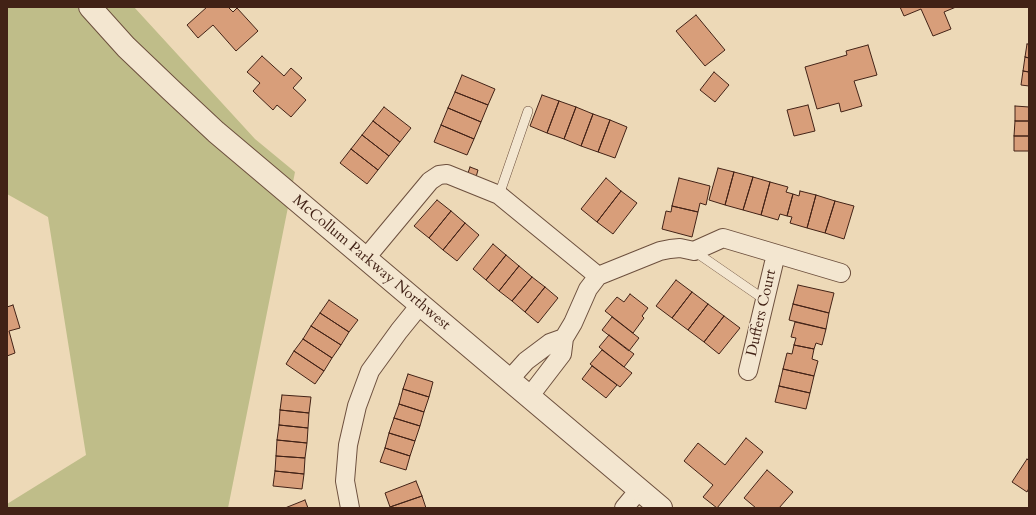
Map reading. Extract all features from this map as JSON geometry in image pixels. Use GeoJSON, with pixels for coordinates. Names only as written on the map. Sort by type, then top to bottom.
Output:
{"type":"FeatureCollection","features":[{"type":"Feature","properties":{"kind":"street","name":"McCollum Parkway Northwest"},"geometry":{"type":"LineString","coordinates":[[99,10],[126,46],[216,132],[660,508]]}},
{"type":"Feature","properties":{"kind":"street"},"geometry":{"type":"LineString","coordinates":[[365,259],[430,181],[439,175],[447,174],[499,195],[598,276]]}},
{"type":"Feature","properties":{"kind":"street"},"geometry":{"type":"LineString","coordinates":[[529,397],[562,354],[564,338],[573,323],[588,289],[598,276],[660,251],[670,248],[680,248],[694,251],[723,238],[841,273]]}},
{"type":"Feature","properties":{"kind":"street","name":"Duffers Court"},"geometry":{"type":"LineString","coordinates":[[748,371],[776,254]]}},
{"type":"Feature","properties":{"kind":"street"},"geometry":{"type":"LineString","coordinates":[[350,508],[345,481],[348,445],[357,406],[370,371],[420,305]]}},
{"type":"Feature","properties":{"kind":"street"},"geometry":{"type":"LineString","coordinates":[[509,380],[526,361],[550,343],[564,338]]}},
{"type":"Feature","properties":{"kind":"street"},"geometry":{"type":"LineString","coordinates":[[624,508],[639,490]]}},
{"type":"Feature","properties":{"kind":"lane"},"geometry":{"type":"LineString","coordinates":[[499,195],[528,111]]}},
{"type":"Feature","properties":{"kind":"lane"},"geometry":{"type":"LineString","coordinates":[[694,251],[765,300]]}},
{"type":"Feature","properties":{"kind":"shaded area"},"geometry":{"type":"Polygon","coordinates":[[[7,7],[134,7],[255,139],[295,172],[228,508],[7,508],[7,504],[86,455],[48,217],[7,194],[7,7]]]}},
{"type":"Feature","properties":{"kind":"building"},"geometry":{"type":"Polygon","coordinates":[[[207,7],[228,7],[233,12],[237,8],[258,31],[236,51],[213,25],[198,38],[187,25],[207,7]]]}},
{"type":"Feature","properties":{"kind":"building"},"geometry":{"type":"Polygon","coordinates":[[[900,7],[956,7],[944,12],[951,29],[933,36],[921,9],[904,16],[900,7]]]}},
{"type":"Feature","properties":{"kind":"building"},"geometry":{"type":"Polygon","coordinates":[[[696,15],[725,50],[705,66],[676,31],[696,15]]]}},
{"type":"Feature","properties":{"kind":"building"},"geometry":{"type":"Polygon","coordinates":[[[1027,44],[1029,44],[1029,58],[1025,57],[1027,44]]]}},
{"type":"Feature","properties":{"kind":"building"},"geometry":{"type":"Polygon","coordinates":[[[868,45],[877,75],[854,81],[862,106],[841,112],[839,103],[817,109],[805,67],[847,55],[846,51],[868,45]]]}},
{"type":"Feature","properties":{"kind":"building"},"geometry":{"type":"Polygon","coordinates":[[[262,56],[284,76],[291,68],[302,78],[293,88],[306,100],[291,117],[277,105],[273,110],[253,91],[260,83],[247,72],[262,56]]]}},
{"type":"Feature","properties":{"kind":"building"},"geometry":{"type":"Polygon","coordinates":[[[1025,57],[1029,58],[1029,72],[1023,71],[1025,57]]]}},
{"type":"Feature","properties":{"kind":"building"},"geometry":{"type":"Polygon","coordinates":[[[1023,71],[1029,72],[1029,86],[1021,85],[1023,71]]]}},
{"type":"Feature","properties":{"kind":"building"},"geometry":{"type":"Polygon","coordinates":[[[714,72],[729,85],[715,102],[700,90],[714,72]]]}},
{"type":"Feature","properties":{"kind":"building"},"geometry":{"type":"Polygon","coordinates":[[[462,75],[495,89],[488,105],[455,92],[462,75]]]}},
{"type":"Feature","properties":{"kind":"building"},"geometry":{"type":"Polygon","coordinates":[[[455,92],[488,105],[481,122],[448,108],[455,92]]]}},
{"type":"Feature","properties":{"kind":"building"},"geometry":{"type":"Polygon","coordinates":[[[542,95],[559,101],[547,133],[530,126],[542,95]]]}},
{"type":"Feature","properties":{"kind":"building"},"geometry":{"type":"Polygon","coordinates":[[[559,101],[576,107],[564,139],[547,133],[559,101]]]}},
{"type":"Feature","properties":{"kind":"building"},"geometry":{"type":"Polygon","coordinates":[[[808,105],[815,131],[794,136],[787,110],[808,105]]]}},
{"type":"Feature","properties":{"kind":"building"},"geometry":{"type":"Polygon","coordinates":[[[1015,106],[1029,107],[1029,121],[1015,121],[1015,106]]]}},
{"type":"Feature","properties":{"kind":"building"},"geometry":{"type":"Polygon","coordinates":[[[384,107],[411,128],[400,142],[373,121],[384,107]]]}},
{"type":"Feature","properties":{"kind":"building"},"geometry":{"type":"Polygon","coordinates":[[[576,107],[593,114],[581,146],[564,139],[576,107]]]}},
{"type":"Feature","properties":{"kind":"building"},"geometry":{"type":"Polygon","coordinates":[[[448,108],[481,122],[474,139],[441,125],[448,108]]]}},
{"type":"Feature","properties":{"kind":"building"},"geometry":{"type":"Polygon","coordinates":[[[593,114],[610,120],[598,152],[581,146],[593,114]]]}},
{"type":"Feature","properties":{"kind":"building"},"geometry":{"type":"Polygon","coordinates":[[[610,120],[627,127],[615,158],[598,152],[610,120]]]}},
{"type":"Feature","properties":{"kind":"building"},"geometry":{"type":"Polygon","coordinates":[[[373,121],[400,142],[389,156],[362,135],[373,121]]]}},
{"type":"Feature","properties":{"kind":"building"},"geometry":{"type":"Polygon","coordinates":[[[1015,121],[1029,121],[1029,136],[1014,136],[1015,121]]]}},
{"type":"Feature","properties":{"kind":"building"},"geometry":{"type":"Polygon","coordinates":[[[441,125],[474,139],[467,155],[434,142],[441,125]]]}},
{"type":"Feature","properties":{"kind":"building"},"geometry":{"type":"Polygon","coordinates":[[[362,135],[389,156],[378,170],[351,149],[362,135]]]}},
{"type":"Feature","properties":{"kind":"building"},"geometry":{"type":"Polygon","coordinates":[[[1014,136],[1029,136],[1029,151],[1014,151],[1014,136]]]}},
{"type":"Feature","properties":{"kind":"building"},"geometry":{"type":"Polygon","coordinates":[[[351,149],[378,170],[367,184],[340,163],[351,149]]]}},
{"type":"Feature","properties":{"kind":"building"},"geometry":{"type":"Polygon","coordinates":[[[470,167],[478,170],[476,177],[468,173],[470,167]]]}},
{"type":"Feature","properties":{"kind":"building"},"geometry":{"type":"Polygon","coordinates":[[[718,168],[734,172],[725,205],[709,200],[718,168]]]}},
{"type":"Feature","properties":{"kind":"building"},"geometry":{"type":"Polygon","coordinates":[[[734,172],[753,177],[743,210],[725,205],[734,172]]]}},
{"type":"Feature","properties":{"kind":"building"},"geometry":{"type":"Polygon","coordinates":[[[753,177],[770,182],[761,215],[743,210],[753,177]]]}},
{"type":"Feature","properties":{"kind":"building"},"geometry":{"type":"Polygon","coordinates":[[[606,178],[621,191],[597,222],[581,209],[606,178]]]}},
{"type":"Feature","properties":{"kind":"building"},"geometry":{"type":"Polygon","coordinates":[[[679,178],[710,186],[706,205],[700,203],[698,212],[672,206],[679,178]]]}},
{"type":"Feature","properties":{"kind":"building"},"geometry":{"type":"Polygon","coordinates":[[[770,182],[788,187],[786,192],[793,194],[787,216],[780,214],[778,220],[761,215],[770,182]]]}},
{"type":"Feature","properties":{"kind":"building"},"geometry":{"type":"Polygon","coordinates":[[[621,191],[637,203],[613,234],[597,222],[621,191]]]}},
{"type":"Feature","properties":{"kind":"building"},"geometry":{"type":"Polygon","coordinates":[[[800,191],[816,195],[807,228],[790,223],[792,217],[787,216],[793,194],[799,196],[800,191]]]}},
{"type":"Feature","properties":{"kind":"building"},"geometry":{"type":"Polygon","coordinates":[[[816,195],[835,201],[825,233],[807,228],[816,195]]]}},
{"type":"Feature","properties":{"kind":"building"},"geometry":{"type":"Polygon","coordinates":[[[437,200],[451,211],[429,238],[414,226],[437,200]]]}},
{"type":"Feature","properties":{"kind":"building"},"geometry":{"type":"Polygon","coordinates":[[[835,201],[854,206],[844,239],[825,233],[835,201]]]}},
{"type":"Feature","properties":{"kind":"building"},"geometry":{"type":"Polygon","coordinates":[[[672,206],[698,212],[692,237],[662,229],[666,211],[671,212],[672,206]]]}},
{"type":"Feature","properties":{"kind":"building"},"geometry":{"type":"Polygon","coordinates":[[[451,211],[465,223],[443,250],[429,238],[451,211]]]}},
{"type":"Feature","properties":{"kind":"building"},"geometry":{"type":"Polygon","coordinates":[[[465,223],[479,235],[457,261],[443,250],[465,223]]]}},
{"type":"Feature","properties":{"kind":"building"},"geometry":{"type":"Polygon","coordinates":[[[493,244],[506,255],[486,280],[473,269],[493,244]]]}},
{"type":"Feature","properties":{"kind":"building"},"geometry":{"type":"Polygon","coordinates":[[[506,255],[519,266],[499,291],[486,280],[506,255]]]}},
{"type":"Feature","properties":{"kind":"building"},"geometry":{"type":"Polygon","coordinates":[[[519,266],[532,277],[512,301],[499,291],[519,266]]]}},
{"type":"Feature","properties":{"kind":"building"},"geometry":{"type":"Polygon","coordinates":[[[532,277],[545,287],[525,312],[512,301],[532,277]]]}},
{"type":"Feature","properties":{"kind":"building"},"geometry":{"type":"Polygon","coordinates":[[[676,280],[692,292],[672,318],[656,306],[676,280]]]}},
{"type":"Feature","properties":{"kind":"building"},"geometry":{"type":"Polygon","coordinates":[[[798,285],[834,293],[829,313],[793,304],[798,285]]]}},
{"type":"Feature","properties":{"kind":"building"},"geometry":{"type":"Polygon","coordinates":[[[545,287],[558,298],[538,323],[525,312],[545,287]]]}},
{"type":"Feature","properties":{"kind":"building"},"geometry":{"type":"Polygon","coordinates":[[[692,292],[708,304],[688,330],[672,318],[692,292]]]}},
{"type":"Feature","properties":{"kind":"building"},"geometry":{"type":"Polygon","coordinates":[[[630,294],[648,308],[642,316],[644,318],[633,333],[605,311],[617,297],[624,302],[630,294]]]}},
{"type":"Feature","properties":{"kind":"building"},"geometry":{"type":"Polygon","coordinates":[[[329,300],[358,320],[349,332],[320,313],[329,300]]]}},
{"type":"Feature","properties":{"kind":"building"},"geometry":{"type":"Polygon","coordinates":[[[708,304],[724,316],[704,342],[688,330],[708,304]]]}},
{"type":"Feature","properties":{"kind":"building"},"geometry":{"type":"Polygon","coordinates":[[[793,304],[829,313],[826,329],[789,320],[793,304]]]}},
{"type":"Feature","properties":{"kind":"building"},"geometry":{"type":"Polygon","coordinates":[[[13,305],[20,328],[9,331],[15,353],[7,356],[7,307],[13,305]]]}},
{"type":"Feature","properties":{"kind":"building"},"geometry":{"type":"Polygon","coordinates":[[[320,313],[349,332],[341,345],[311,326],[320,313]]]}},
{"type":"Feature","properties":{"kind":"building"},"geometry":{"type":"Polygon","coordinates":[[[724,316],[740,328],[719,354],[704,342],[724,316]]]}},
{"type":"Feature","properties":{"kind":"building"},"geometry":{"type":"Polygon","coordinates":[[[612,317],[639,338],[629,351],[602,330],[612,317]]]}},
{"type":"Feature","properties":{"kind":"building"},"geometry":{"type":"Polygon","coordinates":[[[795,322],[826,329],[822,345],[816,343],[814,349],[794,345],[796,338],[791,337],[795,322]]]}},
{"type":"Feature","properties":{"kind":"building"},"geometry":{"type":"Polygon","coordinates":[[[311,326],[341,345],[332,358],[303,339],[311,326]]]}},
{"type":"Feature","properties":{"kind":"building"},"geometry":{"type":"Polygon","coordinates":[[[609,335],[634,354],[624,367],[599,347],[609,335]]]}},
{"type":"Feature","properties":{"kind":"building"},"geometry":{"type":"Polygon","coordinates":[[[303,339],[332,358],[324,371],[294,351],[303,339]]]}},
{"type":"Feature","properties":{"kind":"building"},"geometry":{"type":"Polygon","coordinates":[[[794,345],[814,349],[812,359],[818,361],[814,376],[783,369],[787,353],[792,354],[794,345]]]}},
{"type":"Feature","properties":{"kind":"building"},"geometry":{"type":"Polygon","coordinates":[[[602,350],[632,373],[620,387],[590,364],[602,350]]]}},
{"type":"Feature","properties":{"kind":"building"},"geometry":{"type":"Polygon","coordinates":[[[294,351],[324,371],[315,384],[286,364],[294,351]]]}},
{"type":"Feature","properties":{"kind":"building"},"geometry":{"type":"Polygon","coordinates":[[[592,366],[617,385],[606,398],[582,379],[592,366]]]}},
{"type":"Feature","properties":{"kind":"building"},"geometry":{"type":"Polygon","coordinates":[[[783,369],[814,376],[810,393],[779,386],[783,369]]]}},
{"type":"Feature","properties":{"kind":"building"},"geometry":{"type":"Polygon","coordinates":[[[408,374],[433,382],[429,397],[403,389],[408,374]]]}},
{"type":"Feature","properties":{"kind":"building"},"geometry":{"type":"Polygon","coordinates":[[[779,386],[810,393],[806,409],[775,402],[779,386]]]}},
{"type":"Feature","properties":{"kind":"building"},"geometry":{"type":"Polygon","coordinates":[[[403,389],[429,397],[424,412],[399,404],[403,389]]]}},
{"type":"Feature","properties":{"kind":"building"},"geometry":{"type":"Polygon","coordinates":[[[282,395],[311,397],[309,413],[280,410],[282,395]]]}},
{"type":"Feature","properties":{"kind":"building"},"geometry":{"type":"Polygon","coordinates":[[[399,404],[424,412],[420,426],[394,418],[399,404]]]}},
{"type":"Feature","properties":{"kind":"building"},"geometry":{"type":"Polygon","coordinates":[[[280,410],[309,413],[308,428],[279,425],[280,410]]]}},
{"type":"Feature","properties":{"kind":"building"},"geometry":{"type":"Polygon","coordinates":[[[394,418],[420,426],[415,441],[389,433],[394,418]]]}},
{"type":"Feature","properties":{"kind":"building"},"geometry":{"type":"Polygon","coordinates":[[[279,425],[308,428],[307,443],[277,440],[279,425]]]}},
{"type":"Feature","properties":{"kind":"building"},"geometry":{"type":"Polygon","coordinates":[[[389,433],[415,441],[410,456],[385,448],[389,433]]]}},
{"type":"Feature","properties":{"kind":"building"},"geometry":{"type":"Polygon","coordinates":[[[746,438],[763,452],[717,508],[703,497],[713,485],[684,461],[698,443],[725,465],[746,438]]]}},
{"type":"Feature","properties":{"kind":"building"},"geometry":{"type":"Polygon","coordinates":[[[277,440],[307,443],[305,458],[276,456],[277,440]]]}},
{"type":"Feature","properties":{"kind":"building"},"geometry":{"type":"Polygon","coordinates":[[[385,448],[410,456],[406,470],[380,462],[385,448]]]}},
{"type":"Feature","properties":{"kind":"building"},"geometry":{"type":"Polygon","coordinates":[[[276,456],[305,458],[304,474],[275,471],[276,456]]]}},
{"type":"Feature","properties":{"kind":"building"},"geometry":{"type":"Polygon","coordinates":[[[1027,459],[1029,461],[1029,488],[1027,492],[1012,482],[1027,459]]]}},
{"type":"Feature","properties":{"kind":"building"},"geometry":{"type":"Polygon","coordinates":[[[767,470],[793,492],[779,508],[756,508],[744,498],[767,470]]]}},
{"type":"Feature","properties":{"kind":"building"},"geometry":{"type":"Polygon","coordinates":[[[275,471],[304,474],[302,489],[273,486],[275,471]]]}},
{"type":"Feature","properties":{"kind":"building"},"geometry":{"type":"Polygon","coordinates":[[[416,481],[422,496],[390,507],[385,493],[416,481]]]}},
{"type":"Feature","properties":{"kind":"building"},"geometry":{"type":"Polygon","coordinates":[[[422,496],[426,508],[390,508],[390,507],[422,496]]]}},
{"type":"Feature","properties":{"kind":"building"},"geometry":{"type":"Polygon","coordinates":[[[305,500],[308,508],[285,508],[305,500]]]}}]}
